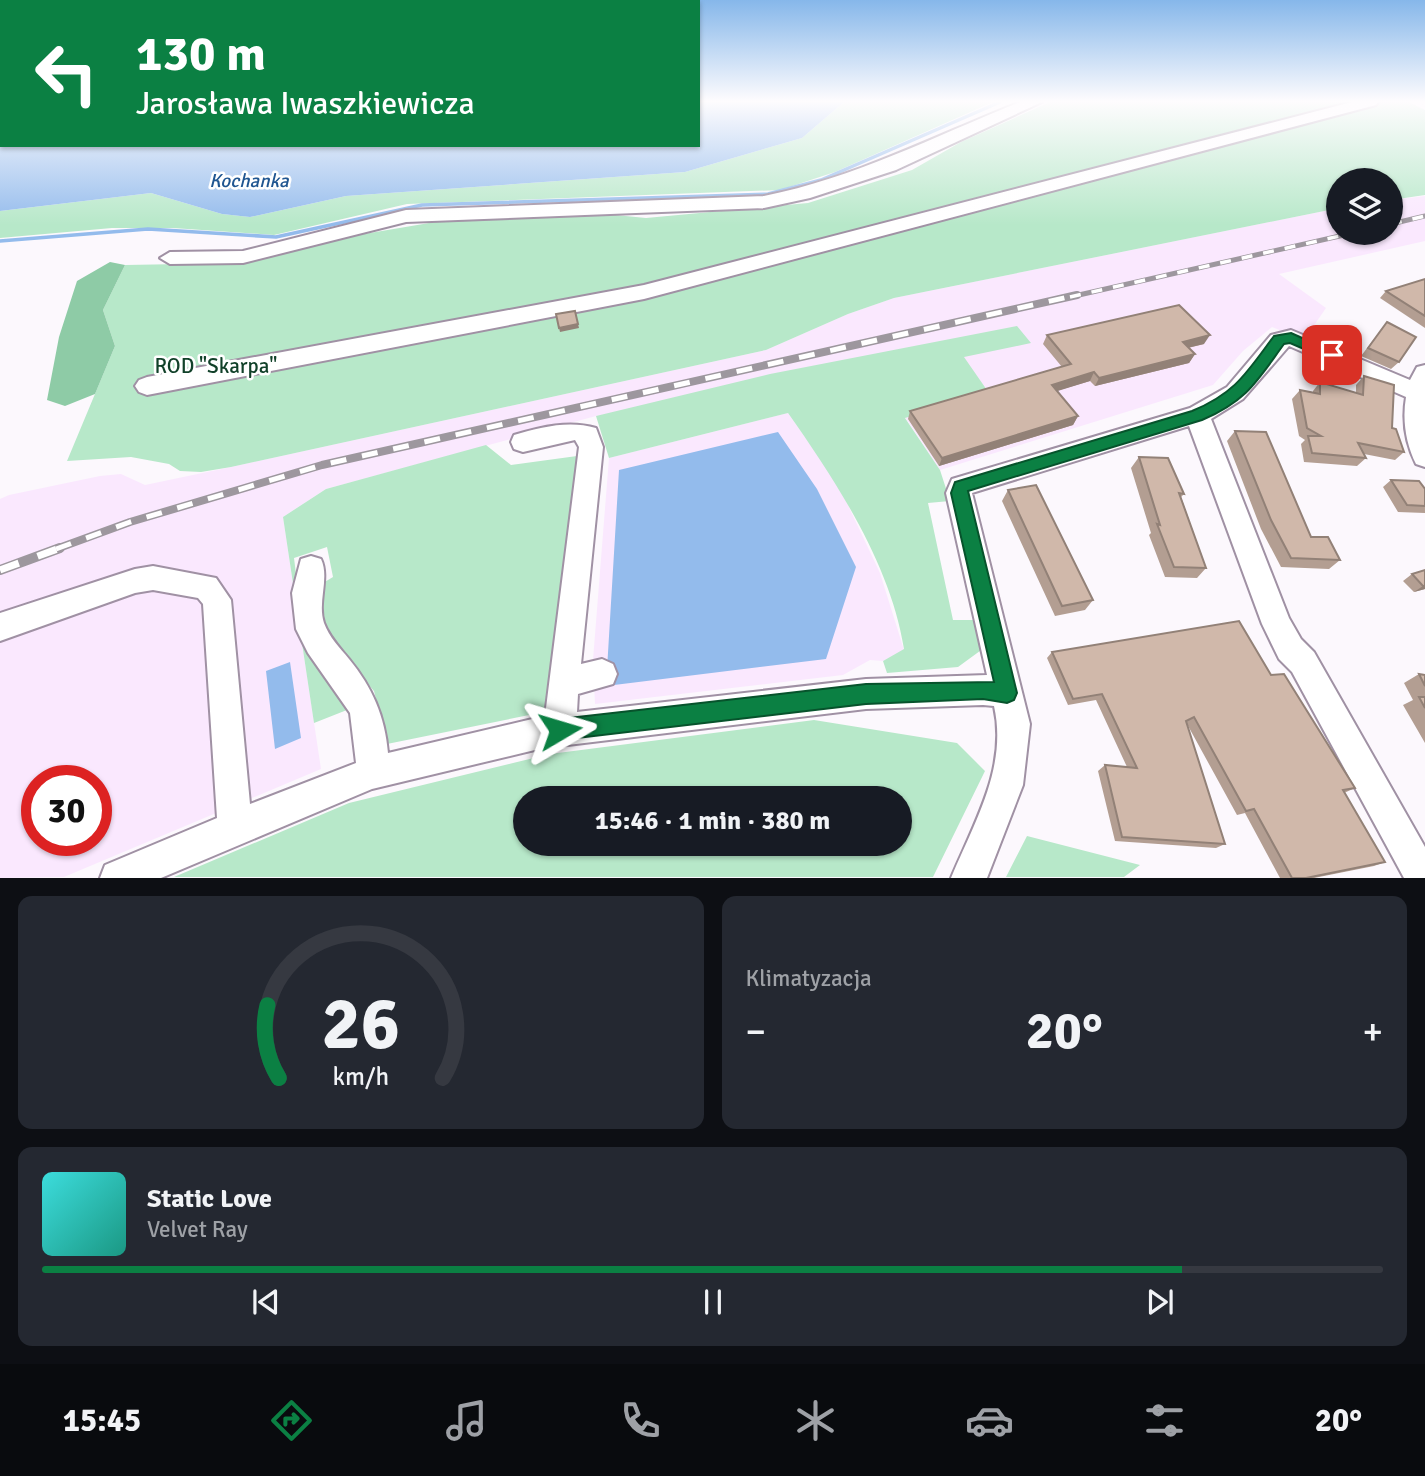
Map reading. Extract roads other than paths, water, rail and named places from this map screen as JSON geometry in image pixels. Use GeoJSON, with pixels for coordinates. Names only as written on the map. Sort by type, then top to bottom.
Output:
{"type":"FeatureCollection","features":[{"type":"Feature","properties":{"kind":"street"},"geometry":{"type":"LineString","coordinates":[[170,258],[243,257],[406,216],[764,202],[804,194],[890,166],[936,143]]}},
{"type":"Feature","properties":{"kind":"street"},"geometry":{"type":"LineString","coordinates":[[147,386],[644,292],[1213,143]]}},
{"type":"Feature","properties":{"kind":"street"},"geometry":{"type":"LineString","coordinates":[[969,877],[1003,806],[1013,761],[1014,724],[959,493],[961,486],[1197,415],[1225,404],[1246,385],[1279,340],[1291,338],[1422,387],[1416,424],[1425,457]]}},
{"type":"Feature","properties":{"kind":"street"},"geometry":{"type":"LineString","coordinates":[[1197,415],[1234,504],[1277,624],[1290,649],[1303,662],[1401,841],[1425,877]]}},
{"type":"Feature","properties":{"kind":"street"},"geometry":{"type":"LineString","coordinates":[[523,442],[575,431],[587,435],[591,447],[560,730]]}},
{"type":"Feature","properties":{"kind":"street"},"geometry":{"type":"LineString","coordinates":[[312,568],[306,589],[313,638],[364,705],[373,758],[372,774]]}},
{"type":"Feature","properties":{"kind":"street"},"geometry":{"type":"LineString","coordinates":[[0,627],[135,581],[153,579],[206,587],[217,600],[235,827]]}},
{"type":"Feature","properties":{"kind":"street"},"geometry":{"type":"LineString","coordinates":[[564,682],[602,674]]}},
{"type":"Feature","properties":{"kind":"street"},"geometry":{"type":"LineString","coordinates":[[118,877],[235,827],[372,774],[560,730],[866,694],[983,690],[1007,693]]}},
{"type":"Feature","properties":{"kind":"water","name":"Kochanka"},"geometry":{"type":"Polygon","coordinates":[[[700,143],[785,143],[685,172],[346,196],[250,217],[222,214],[151,193],[0,211],[0,147],[700,147],[700,143]]]}},
{"type":"Feature","properties":{"kind":"water"},"geometry":{"type":"Polygon","coordinates":[[[778,432],[817,489],[856,567],[826,659],[606,686],[619,470],[778,432]]]}},
{"type":"Feature","properties":{"kind":"water"},"geometry":{"type":"Polygon","coordinates":[[[290,662],[301,738],[275,749],[266,671],[290,662]]]}},
{"type":"Feature","properties":{"kind":"waterway","name":"Kochanka"},"geometry":{"type":"LineString","coordinates":[[0,241],[148,229],[276,237],[422,205],[768,194],[821,180],[906,143]]}},
{"type":"Feature","properties":{"kind":"railway"},"geometry":{"type":"LineString","coordinates":[[1403,221],[1425,216]]}},
{"type":"Feature","properties":{"kind":"railway"},"geometry":{"type":"LineString","coordinates":[[1070,297],[1326,239]]}},
{"type":"Feature","properties":{"kind":"railway"},"geometry":{"type":"LineString","coordinates":[[56,549],[130,522],[322,465],[1077,295]]}},
{"type":"Feature","properties":{"kind":"railway"},"geometry":{"type":"LineString","coordinates":[[0,570],[60,548]]}},
{"type":"Feature","properties":{"kind":"park label","name":"ROD \"Skarpa\""},"geometry":{"type":"Point","coordinates":[216,366]}}]}
